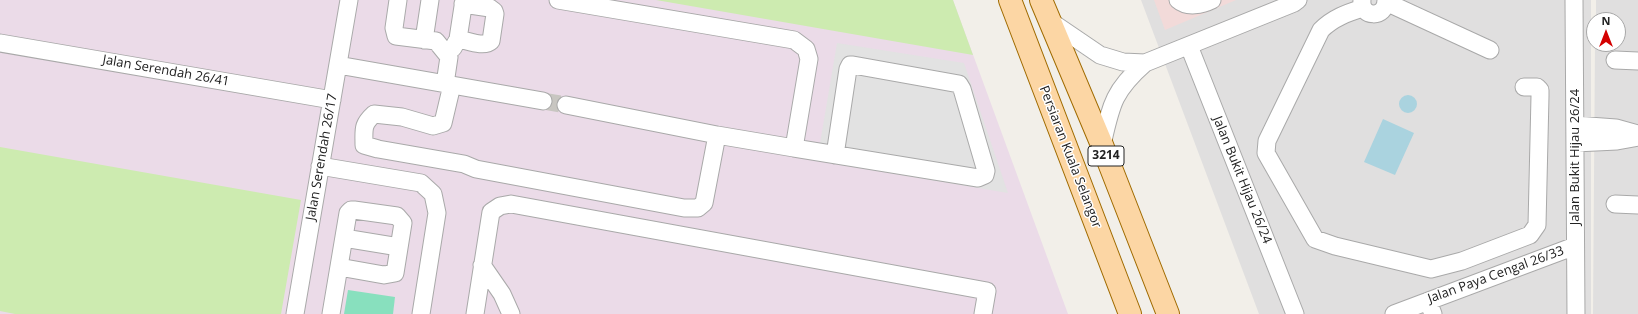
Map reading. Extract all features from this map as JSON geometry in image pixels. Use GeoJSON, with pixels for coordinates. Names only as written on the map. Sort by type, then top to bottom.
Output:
{"type":"FeatureCollection","features":[{"type":"Feature","properties":{"kind":"main road","name":"Persiaran Kuala Selangor"},"geometry":{"type":"LineString","coordinates":[[1010,0],[1130,314]]}},
{"type":"Feature","properties":{"kind":"main road","name":"3214"},"geometry":{"type":"LineString","coordinates":[[1041,0],[1102,144],[1168,314]]}},
{"type":"Feature","properties":{"kind":"street","name":"Jalan Serendah 26/17"},"geometry":{"type":"LineString","coordinates":[[295,314],[349,0]]}},
{"type":"Feature","properties":{"kind":"street"},"geometry":{"type":"LineString","coordinates":[[398,0],[394,28],[396,36],[436,41],[449,57]]}},
{"type":"Feature","properties":{"kind":"street"},"geometry":{"type":"LineString","coordinates":[[424,40],[430,0]]}},
{"type":"Feature","properties":{"kind":"street"},"geometry":{"type":"LineString","coordinates":[[558,0],[794,40],[806,49],[809,59],[794,148]]}},
{"type":"Feature","properties":{"kind":"street"},"geometry":{"type":"LineString","coordinates":[[1178,0],[1181,3],[1192,5],[1207,3],[1212,0]]}},
{"type":"Feature","properties":{"kind":"street","name":"Jalan Bukit Hijau 26/24"},"geometry":{"type":"LineString","coordinates":[[1574,0],[1576,314]]}},
{"type":"Feature","properties":{"kind":"street"},"geometry":{"type":"LineString","coordinates":[[1102,144],[1110,110],[1119,91],[1130,77],[1145,63],[1295,1]]}},
{"type":"Feature","properties":{"kind":"street"},"geometry":{"type":"LineString","coordinates":[[1490,50],[1386,1],[1385,7],[1377,14],[1367,12],[1363,4],[1328,22],[1321,30],[1267,141],[1266,153],[1315,239],[1335,246],[1431,269],[1462,261],[1530,235],[1538,225],[1540,90],[1538,87],[1524,87]]}},
{"type":"Feature","properties":{"kind":"street"},"geometry":{"type":"LineString","coordinates":[[458,38],[484,44],[491,41],[495,14],[494,11],[490,8],[463,2],[458,38],[449,57],[448,84],[443,123],[433,126],[402,117],[374,114],[366,121],[364,145],[378,149],[464,164],[476,169],[684,208],[698,208],[704,203],[717,135]]}},
{"type":"Feature","properties":{"kind":"street"},"geometry":{"type":"LineString","coordinates":[[1050,21],[1100,55],[1123,62],[1145,63]]}},
{"type":"Feature","properties":{"kind":"street","name":"Jalan Serendah 26/41"},"geometry":{"type":"LineString","coordinates":[[0,43],[332,100]]}},
{"type":"Feature","properties":{"kind":"street","name":"Jalan Bukit Hijau 26/24"},"geometry":{"type":"LineString","coordinates":[[1189,46],[1295,314]]}},
{"type":"Feature","properties":{"kind":"street"},"geometry":{"type":"LineString","coordinates":[[1615,60],[1638,60]]}},
{"type":"Feature","properties":{"kind":"street"},"geometry":{"type":"LineString","coordinates":[[338,65],[543,101]]}},
{"type":"Feature","properties":{"kind":"street"},"geometry":{"type":"LineString","coordinates":[[566,105],[717,135],[835,155],[978,178],[984,175],[986,171],[962,89],[959,84],[853,65],[850,65],[848,69],[835,155]]}},
{"type":"Feature","properties":{"kind":"street"},"geometry":{"type":"LineString","coordinates":[[1575,125],[1616,128],[1638,134]]}},
{"type":"Feature","properties":{"kind":"street"},"geometry":{"type":"LineString","coordinates":[[1575,143],[1617,141],[1638,138]]}},
{"type":"Feature","properties":{"kind":"street"},"geometry":{"type":"LineString","coordinates":[[320,166],[422,183],[433,194],[437,213],[421,314]]}},
{"type":"Feature","properties":{"kind":"street"},"geometry":{"type":"LineString","coordinates":[[475,314],[491,212],[500,206],[511,204],[987,291],[983,314]]}},
{"type":"Feature","properties":{"kind":"street"},"geometry":{"type":"LineString","coordinates":[[1615,204],[1638,205]]}},
{"type":"Feature","properties":{"kind":"street"},"geometry":{"type":"LineString","coordinates":[[331,314],[348,213],[351,210],[354,210],[398,216],[403,223],[395,273],[391,274],[339,267]]}},
{"type":"Feature","properties":{"kind":"street"},"geometry":{"type":"LineString","coordinates":[[344,238],[399,247]]}},
{"type":"Feature","properties":{"kind":"street","name":"Jalan Paya Cengal 26/33"},"geometry":{"type":"LineString","coordinates":[[1394,314],[1430,307],[1575,246]]}},
{"type":"Feature","properties":{"kind":"street"},"geometry":{"type":"LineString","coordinates":[[482,265],[502,294],[511,314]]}},
{"type":"Feature","properties":{"kind":"shaded area"},"geometry":{"type":"Polygon","coordinates":[[[0,0],[953,0],[1068,314],[0,314],[0,0]]]}},
{"type":"Feature","properties":{"kind":"shaded area"},"geometry":{"type":"Polygon","coordinates":[[[1141,0],[1591,0],[1591,12],[1586,12],[1586,52],[1591,52],[1591,314],[1259,314],[1141,0]]]}},
{"type":"Feature","properties":{"kind":"shaded area"},"geometry":{"type":"Polygon","coordinates":[[[1154,0],[1236,0],[1165,30],[1154,0]]]}},
{"type":"Feature","properties":{"kind":"shaded area"},"geometry":{"type":"Polygon","coordinates":[[[1596,0],[1638,0],[1638,314],[1593,314],[1595,52],[1626,52],[1626,12],[1596,12],[1596,0]]]}},
{"type":"Feature","properties":{"kind":"shaded area"},"geometry":{"type":"Polygon","coordinates":[[[837,43],[964,63],[1008,193],[817,161],[837,43]]]}},
{"type":"Feature","properties":{"kind":"green space"},"geometry":{"type":"Polygon","coordinates":[[[656,0],[953,0],[973,55],[656,0]]]}},
{"type":"Feature","properties":{"kind":"green space"},"geometry":{"type":"Polygon","coordinates":[[[0,147],[301,200],[281,314],[15,314],[0,311],[0,147]]]}},
{"type":"Feature","properties":{"kind":"green space"},"geometry":{"type":"Polygon","coordinates":[[[348,290],[395,297],[393,314],[344,314],[348,290]]]}},
{"type":"Feature","properties":{"kind":"water"},"geometry":{"type":"Polygon","coordinates":[[[1408,95],[1414,98],[1417,104],[1414,110],[1408,113],[1402,110],[1399,104],[1402,98],[1408,95]]]}},
{"type":"Feature","properties":{"kind":"water"},"geometry":{"type":"Polygon","coordinates":[[[1383,119],[1414,133],[1395,175],[1364,162],[1383,119]]]}},
{"type":"Feature","properties":{"kind":"tunnel"},"geometry":{"type":"LineString","coordinates":[[543,101],[566,105]]}}]}
